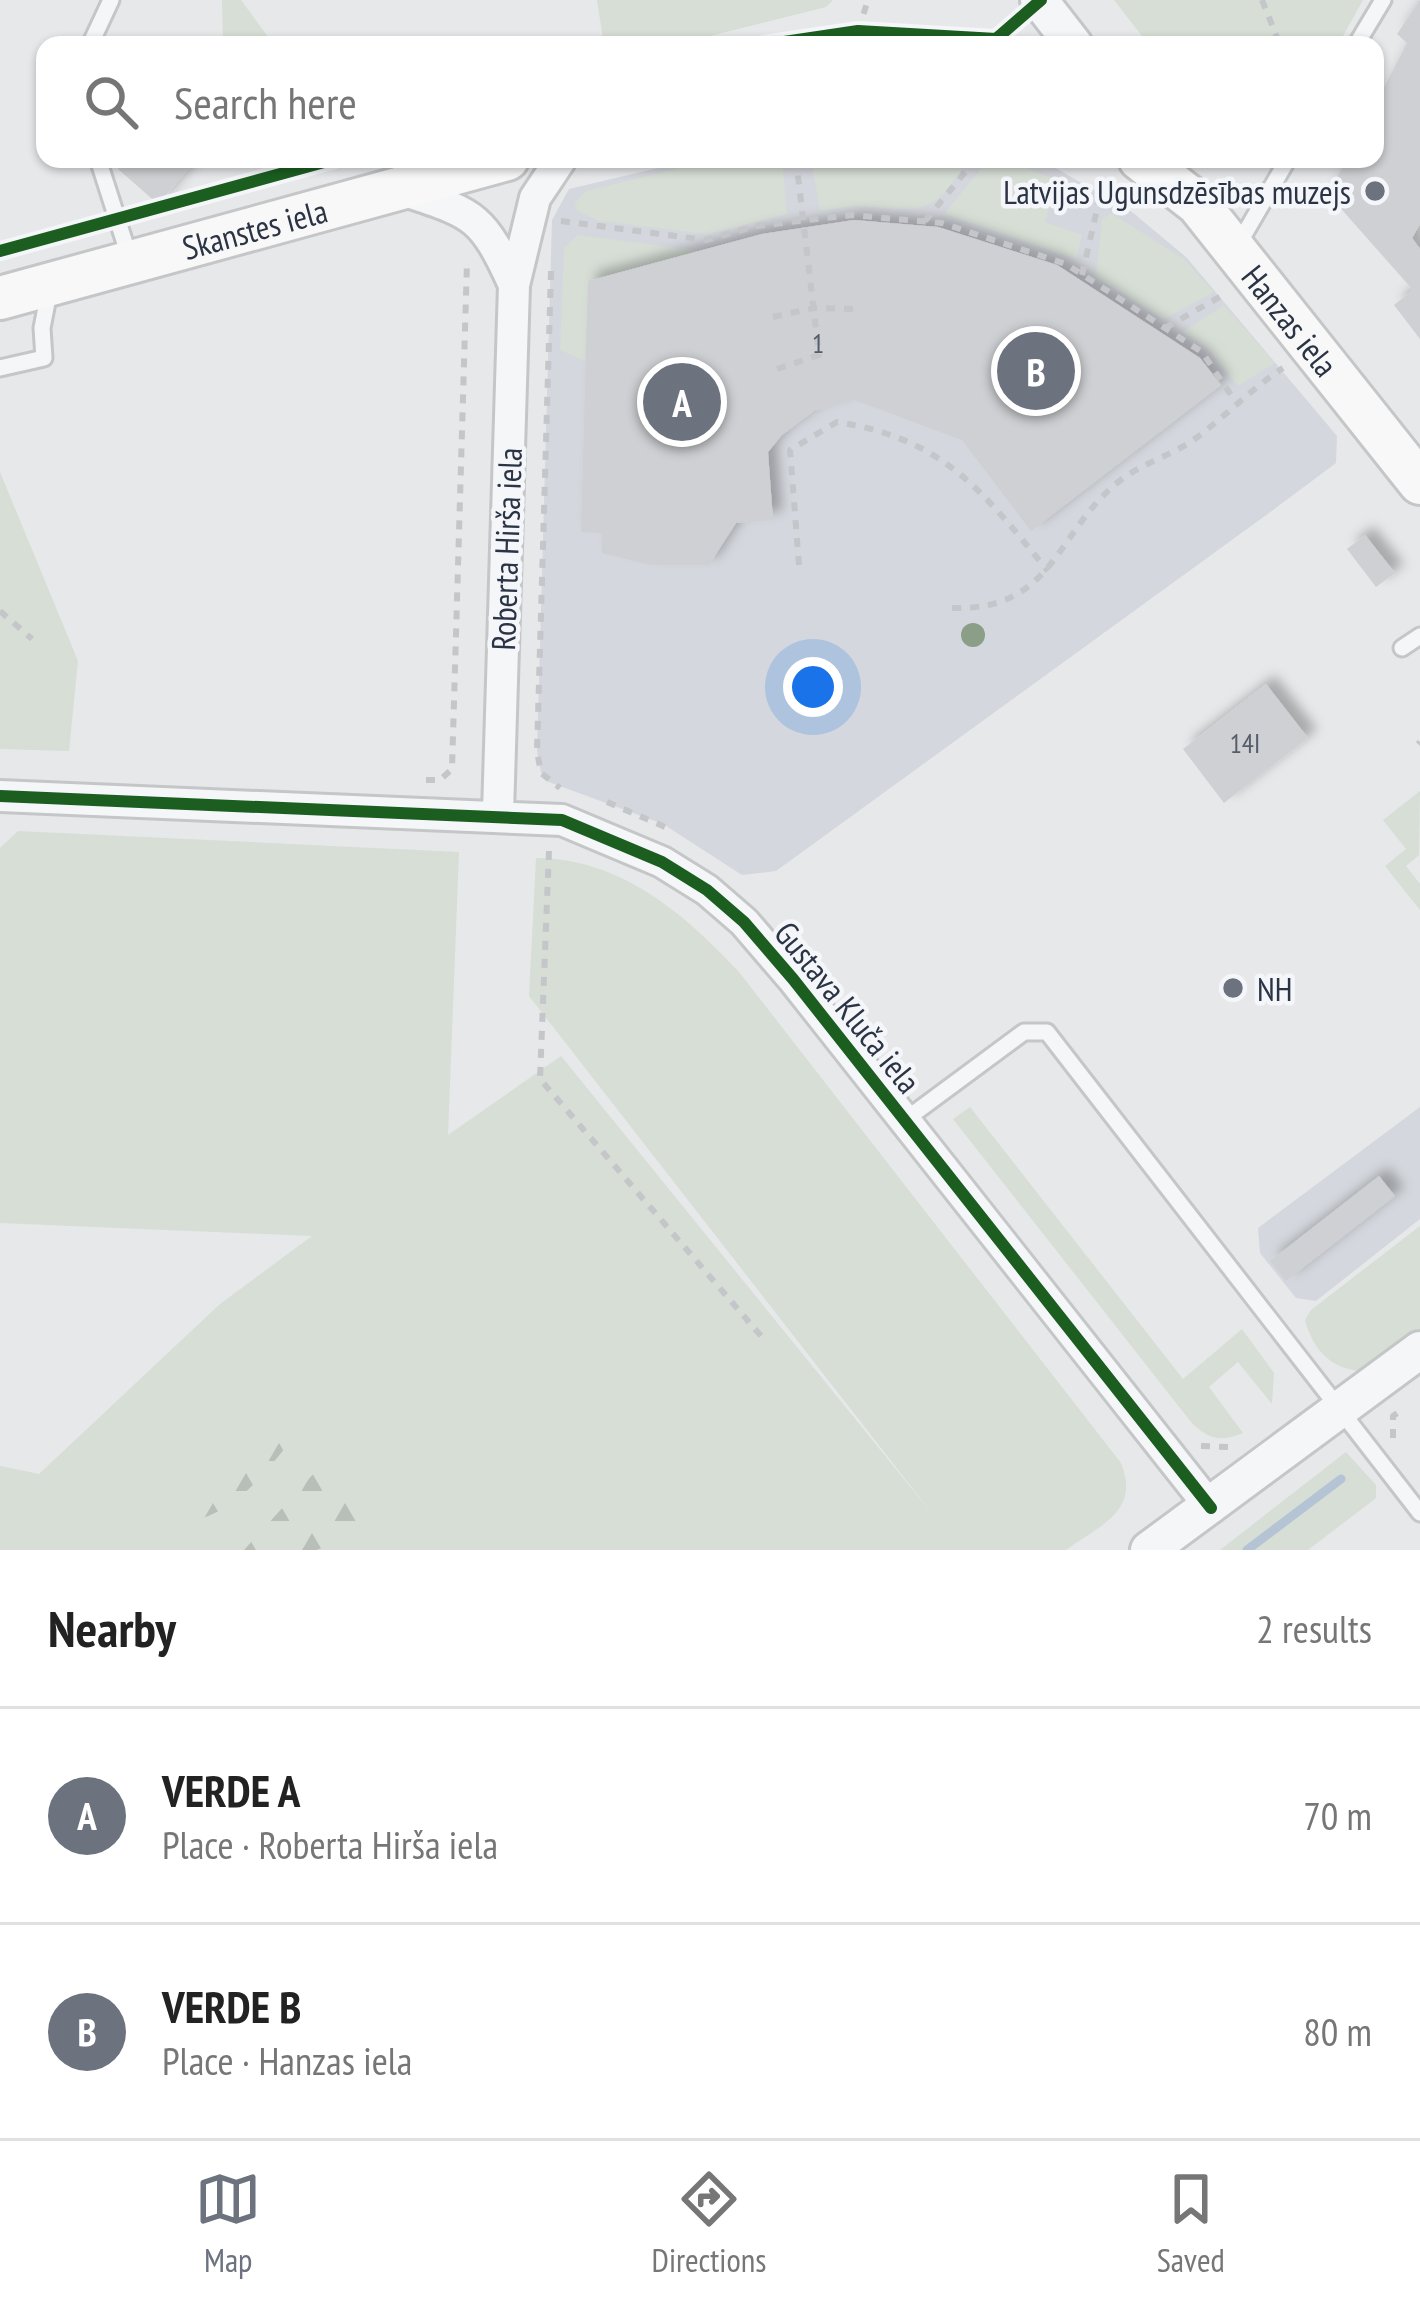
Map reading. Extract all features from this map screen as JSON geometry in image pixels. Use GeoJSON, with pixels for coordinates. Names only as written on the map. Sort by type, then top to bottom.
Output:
{"type":"FeatureCollection","features":[{"type":"Feature","properties":{"kind":"main road","name":"Skanstes iela"},"geometry":{"type":"LineString","coordinates":[[0,298],[475,168]]}},
{"type":"Feature","properties":{"kind":"main road"},"geometry":{"type":"LineString","coordinates":[[1153,168],[1188,193]]}},
{"type":"Feature","properties":{"kind":"main road","name":"Hanzas iela"},"geometry":{"type":"LineString","coordinates":[[1188,193],[1420,483]]}},
{"type":"Feature","properties":{"kind":"street"},"geometry":{"type":"LineString","coordinates":[[1039,0],[1067,36]]}},
{"type":"Feature","properties":{"kind":"street","name":"Roberta Hirša iela"},"geometry":{"type":"LineString","coordinates":[[498,813],[514,285],[535,198],[555,168]]}},
{"type":"Feature","properties":{"kind":"street","name":"Hanzas iela"},"geometry":{"type":"LineString","coordinates":[[1169,168],[1188,193]]}},
{"type":"Feature","properties":{"kind":"street","name":"Roberta Hirša iela"},"geometry":{"type":"LineString","coordinates":[[399,189],[467,213],[488,229],[514,285]]}},
{"type":"Feature","properties":{"kind":"street","name":"Gustava Kluča iela"},"geometry":{"type":"LineString","coordinates":[[0,796],[189,807],[498,813],[562,820],[662,862],[707,890],[744,922],[794,979],[1211,1508]]}},
{"type":"Feature","properties":{"kind":"street"},"geometry":{"type":"LineString","coordinates":[[1149,1550],[1420,1350]]}},
{"type":"Feature","properties":{"kind":"lane"},"geometry":{"type":"LineString","coordinates":[[94,36],[111,0]]}},
{"type":"Feature","properties":{"kind":"lane"},"geometry":{"type":"LineString","coordinates":[[1361,36],[1383,0]]}},
{"type":"Feature","properties":{"kind":"lane"},"geometry":{"type":"LineString","coordinates":[[101,168],[130,261]]}},
{"type":"Feature","properties":{"kind":"lane"},"geometry":{"type":"LineString","coordinates":[[1235,249],[1283,168]]}},
{"type":"Feature","properties":{"kind":"lane"},"geometry":{"type":"LineString","coordinates":[[0,368],[44,358],[42,328],[50,286]]}},
{"type":"Feature","properties":{"kind":"lane"},"geometry":{"type":"LineString","coordinates":[[1402,648],[1420,636]]}},
{"type":"Feature","properties":{"kind":"lane"},"geometry":{"type":"LineString","coordinates":[[905,1120],[1024,1032],[1047,1032],[1420,1513]]}},
{"type":"Feature","properties":{"kind":"path"},"geometry":{"type":"LineString","coordinates":[[858,31],[868,0]]}},
{"type":"Feature","properties":{"kind":"path"},"geometry":{"type":"LineString","coordinates":[[1262,0],[1276,36]]}},
{"type":"Feature","properties":{"kind":"path"},"geometry":{"type":"LineString","coordinates":[[834,34],[881,32]]}},
{"type":"Feature","properties":{"kind":"path"},"geometry":{"type":"LineString","coordinates":[[777,369],[819,356],[797,168]]}},
{"type":"Feature","properties":{"kind":"path"},"geometry":{"type":"LineString","coordinates":[[926,221],[969,168]]}},
{"type":"Feature","properties":{"kind":"path"},"geometry":{"type":"LineString","coordinates":[[1082,275],[1101,192]]}},
{"type":"Feature","properties":{"kind":"path"},"geometry":{"type":"LineString","coordinates":[[552,237],[559,203]]}},
{"type":"Feature","properties":{"kind":"path"},"geometry":{"type":"LineString","coordinates":[[552,220],[706,240],[851,214],[926,221],[1051,257],[1202,352],[1235,400]]}},
{"type":"Feature","properties":{"kind":"path"},"geometry":{"type":"LineString","coordinates":[[551,254],[537,751],[541,773],[549,782],[578,794]]}},
{"type":"Feature","properties":{"kind":"path"},"geometry":{"type":"LineString","coordinates":[[426,781],[440,780],[452,770],[467,256]]}},
{"type":"Feature","properties":{"kind":"path"},"geometry":{"type":"LineString","coordinates":[[1165,328],[1223,295]]}},
{"type":"Feature","properties":{"kind":"path"},"geometry":{"type":"LineString","coordinates":[[773,317],[814,308],[858,309]]}},
{"type":"Feature","properties":{"kind":"path"},"geometry":{"type":"LineString","coordinates":[[952,608],[981,608],[1014,597],[1048,572],[1098,501],[1122,479],[1200,435],[1235,400],[1283,368]]}},
{"type":"Feature","properties":{"kind":"path"},"geometry":{"type":"LineString","coordinates":[[800,565],[790,450],[836,422],[906,439],[946,459],[975,483],[1048,572]]}},
{"type":"Feature","properties":{"kind":"path"},"geometry":{"type":"LineString","coordinates":[[0,611],[32,639]]}},
{"type":"Feature","properties":{"kind":"path"},"geometry":{"type":"LineString","coordinates":[[596,799],[682,836]]}},
{"type":"Feature","properties":{"kind":"path"},"geometry":{"type":"LineString","coordinates":[[549,851],[540,1079],[761,1336]]}},
{"type":"Feature","properties":{"kind":"path"},"geometry":{"type":"LineString","coordinates":[[1405,1454],[1393,1437],[1393,1416],[1407,1405]]}},
{"type":"Feature","properties":{"kind":"path"},"geometry":{"type":"LineString","coordinates":[[1192,1438],[1212,1449],[1242,1442]]}},
{"type":"Feature","properties":{"kind":"shaded area"},"geometry":{"type":"Polygon","coordinates":[[[658,168],[1056,168],[1132,212],[1186,257],[1337,436],[1336,463],[776,871],[742,875],[663,824],[549,782],[541,773],[537,751],[552,220],[569,189],[658,168]]]}},
{"type":"Feature","properties":{"kind":"shaded area"},"geometry":{"type":"Polygon","coordinates":[[[1420,1107],[1420,1219],[1316,1301],[1296,1298],[1260,1253],[1258,1228],[1420,1107]]]}},
{"type":"Feature","properties":{"kind":"green space"},"geometry":{"type":"Polygon","coordinates":[[[222,0],[241,0],[267,36],[223,36],[222,0]]]}},
{"type":"Feature","properties":{"kind":"green space"},"geometry":{"type":"Polygon","coordinates":[[[597,0],[833,0],[826,7],[710,36],[603,36],[597,0]]]}},
{"type":"Feature","properties":{"kind":"green space"},"geometry":{"type":"Polygon","coordinates":[[[1114,0],[1363,0],[1343,36],[1142,36],[1114,0]]]}},
{"type":"Feature","properties":{"kind":"green space"},"geometry":{"type":"Polygon","coordinates":[[[680,168],[783,168],[787,214],[707,234],[599,221],[577,211],[575,203],[586,191],[680,168]]]}},
{"type":"Feature","properties":{"kind":"green space"},"geometry":{"type":"Polygon","coordinates":[[[813,168],[962,168],[944,193],[922,207],[820,210],[813,168]]]}},
{"type":"Feature","properties":{"kind":"green space"},"geometry":{"type":"Polygon","coordinates":[[[982,168],[1027,168],[1057,180],[1045,222],[1082,235],[1076,259],[944,214],[982,168]]]}},
{"type":"Feature","properties":{"kind":"green space"},"geometry":{"type":"Polygon","coordinates":[[[1111,213],[1184,259],[1214,292],[1164,319],[1096,277],[1102,219],[1111,213]]]}},
{"type":"Feature","properties":{"kind":"green space"},"geometry":{"type":"Polygon","coordinates":[[[578,235],[701,251],[589,281],[585,361],[560,350],[564,248],[578,235]]]}},
{"type":"Feature","properties":{"kind":"green space"},"geometry":{"type":"Polygon","coordinates":[[[1224,305],[1275,363],[1238,386],[1206,347],[1183,332],[1224,305]]]}},
{"type":"Feature","properties":{"kind":"green space"},"geometry":{"type":"Polygon","coordinates":[[[0,472],[78,661],[69,751],[0,749],[0,472]]]}},
{"type":"Feature","properties":{"kind":"green space"},"geometry":{"type":"Polygon","coordinates":[[[1420,791],[1419,855],[1406,866],[1420,884],[1420,910],[1385,866],[1406,849],[1383,820],[1420,791]]]}},
{"type":"Feature","properties":{"kind":"green space"},"geometry":{"type":"Polygon","coordinates":[[[18,831],[459,852],[448,1135],[561,1056],[934,1516],[529,996],[536,858],[596,868],[649,893],[739,972],[1121,1463],[1126,1479],[1121,1505],[1104,1524],[1066,1550],[0,1550],[0,1466],[39,1474],[220,1304],[312,1236],[0,1223],[0,848],[18,831]]]}},
{"type":"Feature","properties":{"kind":"green space"},"geometry":{"type":"Polygon","coordinates":[[[970,1107],[1183,1379],[1242,1329],[1274,1373],[1272,1404],[1238,1362],[1209,1387],[1243,1433],[1215,1438],[1191,1422],[953,1119],[970,1107]]]}},
{"type":"Feature","properties":{"kind":"green space"},"geometry":{"type":"Polygon","coordinates":[[[1420,1226],[1420,1333],[1361,1371],[1332,1362],[1308,1331],[1305,1320],[1311,1310],[1420,1226]]]}},
{"type":"Feature","properties":{"kind":"green space"},"geometry":{"type":"Polygon","coordinates":[[[281,1417],[294,1420],[297,1433],[260,1477],[217,1512],[181,1523],[192,1497],[281,1417]]]}},
{"type":"Feature","properties":{"kind":"green space"},"geometry":{"type":"Polygon","coordinates":[[[1346,1452],[1376,1485],[1376,1498],[1308,1550],[1220,1550],[1346,1452]]]}},
{"type":"Feature","properties":{"kind":"green space"},"geometry":{"type":"Polygon","coordinates":[[[349,1465],[370,1502],[354,1538],[316,1550],[244,1550],[316,1471],[349,1465]]]}},
{"type":"Feature","properties":{"kind":"building"},"geometry":{"type":"Polygon","coordinates":[[[1420,0],[1420,224],[1412,238],[1420,249],[1420,339],[1394,305],[1413,290],[1328,194],[1342,168],[1384,168],[1384,88],[1407,43],[1397,34],[1420,0]]]}},
{"type":"Feature","properties":{"kind":"building"},"geometry":{"type":"Polygon","coordinates":[[[119,168],[189,168],[158,204],[119,168]]]}},
{"type":"Feature","properties":{"kind":"building"},"geometry":{"type":"Polygon","coordinates":[[[854,220],[938,227],[1057,265],[1200,358],[1221,385],[1031,531],[962,440],[852,399],[814,411],[782,435],[768,452],[773,520],[736,523],[709,565],[650,565],[602,553],[602,533],[581,532],[588,281],[762,234],[854,220]]]}},
{"type":"Feature","properties":{"kind":"building"},"geometry":{"type":"Polygon","coordinates":[[[1365,535],[1395,573],[1376,587],[1347,549],[1365,535]]]}},
{"type":"Feature","properties":{"kind":"building"},"geometry":{"type":"Polygon","coordinates":[[[1266,684],[1308,738],[1224,803],[1183,749],[1266,684]]]}},
{"type":"Feature","properties":{"kind":"building"},"geometry":{"type":"Polygon","coordinates":[[[1379,1176],[1395,1196],[1286,1281],[1270,1261],[1379,1176]]]}},
{"type":"Feature","properties":{"kind":"waterway"},"geometry":{"type":"LineString","coordinates":[[1247,1550],[1341,1479]]}},
{"type":"Feature","properties":{"kind":"cycle path"},"geometry":{"type":"LineString","coordinates":[[999,36],[1041,0]]}},
{"type":"Feature","properties":{"kind":"cycle path"},"geometry":{"type":"LineString","coordinates":[[824,36],[858,31],[944,36]]}},
{"type":"Feature","properties":{"kind":"cycle path"},"geometry":{"type":"LineString","coordinates":[[0,251],[302,168]]}},
{"type":"Feature","properties":{"kind":"cycle path"},"geometry":{"type":"LineString","coordinates":[[0,796],[562,820],[662,862],[707,890],[744,922],[793,979],[1211,1508]]}},
{"type":"Feature","properties":{"kind":"place","name":"Latvijas Ugunsdzēsības muzejs"},"geometry":{"type":"Point","coordinates":[1375,191]}},
{"type":"Feature","properties":{"kind":"place","name":"VERDE B"},"geometry":{"type":"Point","coordinates":[1036,371]}},
{"type":"Feature","properties":{"kind":"place","name":"VERDE A"},"geometry":{"type":"Point","coordinates":[682,402]}},
{"type":"Feature","properties":{"kind":"place","name":"NH"},"geometry":{"type":"Point","coordinates":[1233,988]}}]}
